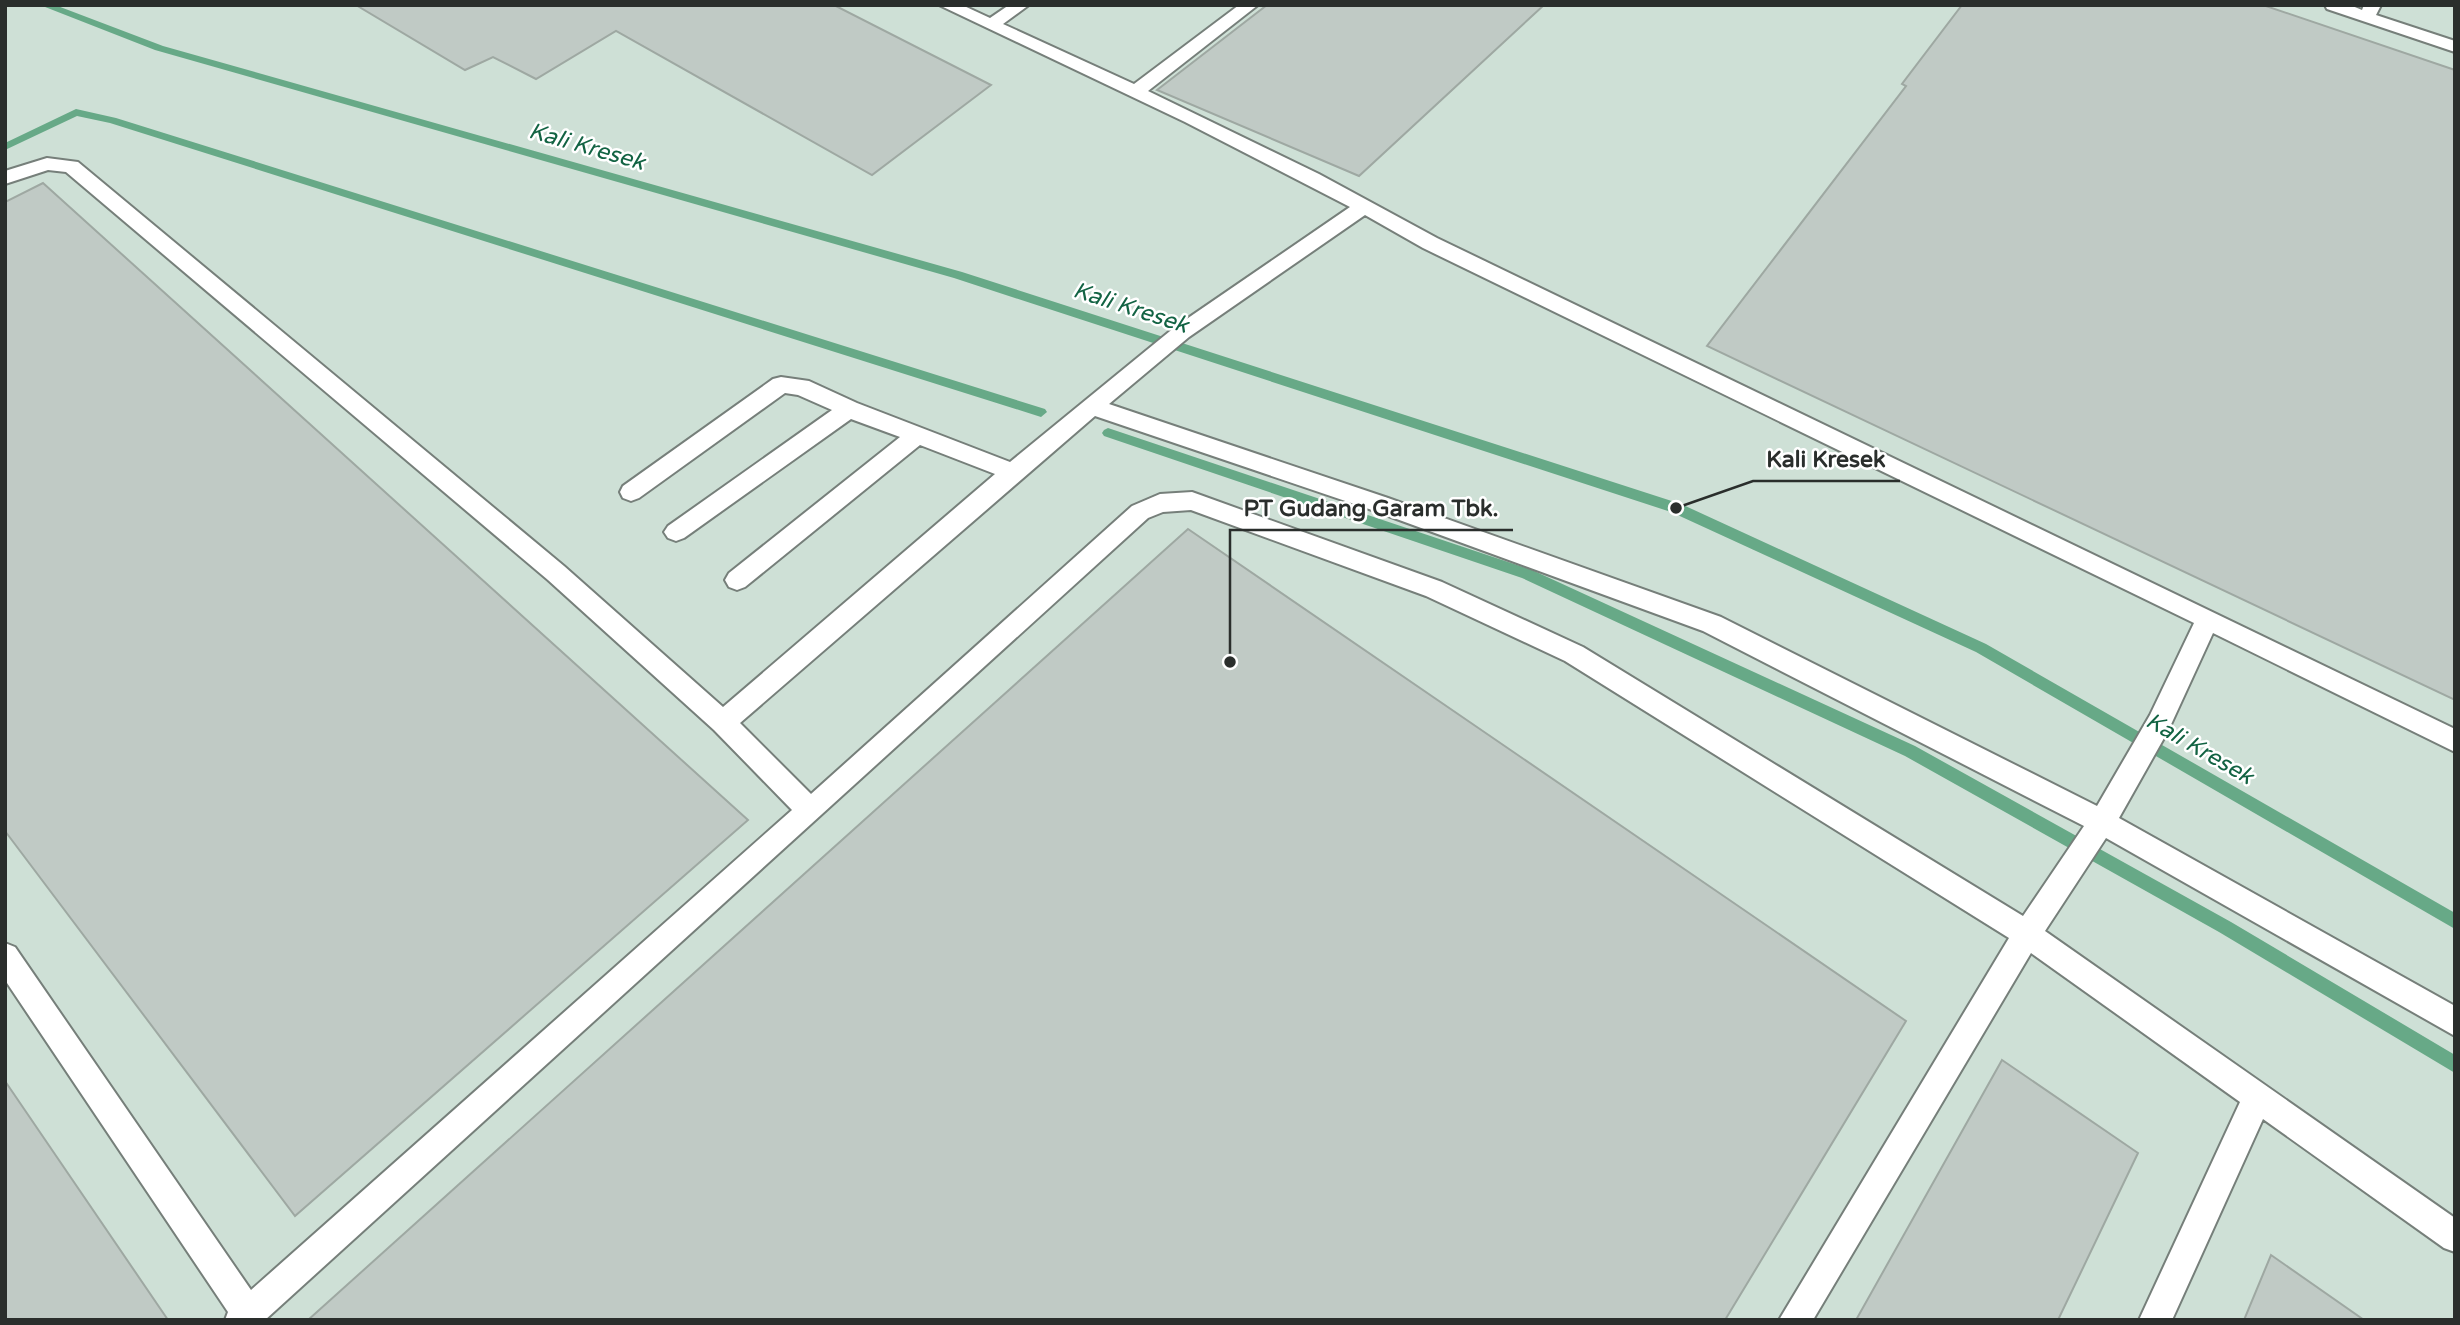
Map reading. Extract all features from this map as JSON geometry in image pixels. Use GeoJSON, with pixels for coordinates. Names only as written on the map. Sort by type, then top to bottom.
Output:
{"type":"FeatureCollection","features":[{"type":"Feature","properties":{"kind":"lane"},"geometry":{"type":"LineString","coordinates":[[947,5],[1136,91],[1365,206],[1430,243],[2455,741]]}},
{"type":"Feature","properties":{"kind":"lane"},"geometry":{"type":"LineString","coordinates":[[991,26],[1021,5]]}},
{"type":"Feature","properties":{"kind":"lane"},"geometry":{"type":"LineString","coordinates":[[1136,91],[1250,5]]}},
{"type":"Feature","properties":{"kind":"lane"},"geometry":{"type":"LineString","coordinates":[[2333,5],[2370,11],[2455,47]]}},
{"type":"Feature","properties":{"kind":"lane"},"geometry":{"type":"LineString","coordinates":[[5,178],[47,164],[71,166],[556,573],[723,722],[810,811]]}},
{"type":"Feature","properties":{"kind":"lane"},"geometry":{"type":"LineString","coordinates":[[723,722],[1013,472],[1182,332],[1365,206]]}},
{"type":"Feature","properties":{"kind":"lane"},"geometry":{"type":"LineString","coordinates":[[631,492],[781,385],[801,387],[849,409],[1013,472]]}},
{"type":"Feature","properties":{"kind":"lane"},"geometry":{"type":"LineString","coordinates":[[1093,407],[1380,504],[1712,624],[2455,1022]]}},
{"type":"Feature","properties":{"kind":"lane"},"geometry":{"type":"LineString","coordinates":[[676,532],[849,409]]}},
{"type":"Feature","properties":{"kind":"lane"},"geometry":{"type":"LineString","coordinates":[[737,580],[917,436]]}},
{"type":"Feature","properties":{"kind":"lane"},"geometry":{"type":"LineString","coordinates":[[5,956],[245,1316],[1140,512],[1160,503],[1192,501],[1434,589],[1574,654],[2027,934],[2455,1237]]}},
{"type":"Feature","properties":{"kind":"lane"},"geometry":{"type":"LineString","coordinates":[[1795,1320],[2027,934],[2121,793],[2159,723],[2208,619]]}},
{"type":"Feature","properties":{"kind":"lane"},"geometry":{"type":"LineString","coordinates":[[2155,1320],[2258,1098]]}},
{"type":"Feature","properties":{"kind":"shaded area"},"geometry":{"type":"Polygon","coordinates":[[[5,5],[2455,5],[2455,1320],[5,1320],[5,5]]]}},
{"type":"Feature","properties":{"kind":"building"},"geometry":{"type":"Polygon","coordinates":[[[356,5],[834,5],[991,85],[872,175],[616,31],[536,79],[493,57],[465,70],[356,5]]]}},
{"type":"Feature","properties":{"kind":"building"},"geometry":{"type":"Polygon","coordinates":[[[1267,5],[1544,5],[1359,176],[1157,90],[1267,5]]]}},
{"type":"Feature","properties":{"kind":"building"},"geometry":{"type":"Polygon","coordinates":[[[1962,5],[2263,5],[2455,70],[2455,700],[1707,346],[1906,86],[1902,84],[1962,5]]]}},
{"type":"Feature","properties":{"kind":"building"},"geometry":{"type":"Polygon","coordinates":[[[43,183],[748,820],[295,1216],[5,831],[5,202],[43,183]]]}},
{"type":"Feature","properties":{"kind":"building"},"geometry":{"type":"Polygon","coordinates":[[[1188,529],[1906,1021],[1725,1320],[308,1320],[1188,529]]]}},
{"type":"Feature","properties":{"kind":"building"},"geometry":{"type":"Polygon","coordinates":[[[2002,1060],[2138,1153],[2058,1320],[1856,1320],[2002,1060]]]}},
{"type":"Feature","properties":{"kind":"building"},"geometry":{"type":"Polygon","coordinates":[[[5,1081],[168,1320],[5,1320],[5,1081]]]}},
{"type":"Feature","properties":{"kind":"building"},"geometry":{"type":"Polygon","coordinates":[[[2271,1255],[2364,1320],[2244,1320],[2271,1255]]]}},
{"type":"Feature","properties":{"kind":"waterway","name":"Kali Kresek"},"geometry":{"type":"LineString","coordinates":[[45,5],[159,48],[958,275],[1676,508],[1981,648],[2455,922]]}},
{"type":"Feature","properties":{"kind":"waterway"},"geometry":{"type":"LineString","coordinates":[[5,147],[76,112],[112,120],[1041,412]]}},
{"type":"Feature","properties":{"kind":"waterway"},"geometry":{"type":"LineString","coordinates":[[1108,433],[1527,574],[1910,751],[2225,927],[2455,1065]]}},
{"type":"Feature","properties":{"kind":"place","name":"Kali Kresek"},"geometry":{"type":"Point","coordinates":[1676,508]}},
{"type":"Feature","properties":{"kind":"place","name":"PT Gudang Garam Tbk."},"geometry":{"type":"Point","coordinates":[1230,662]}}]}
